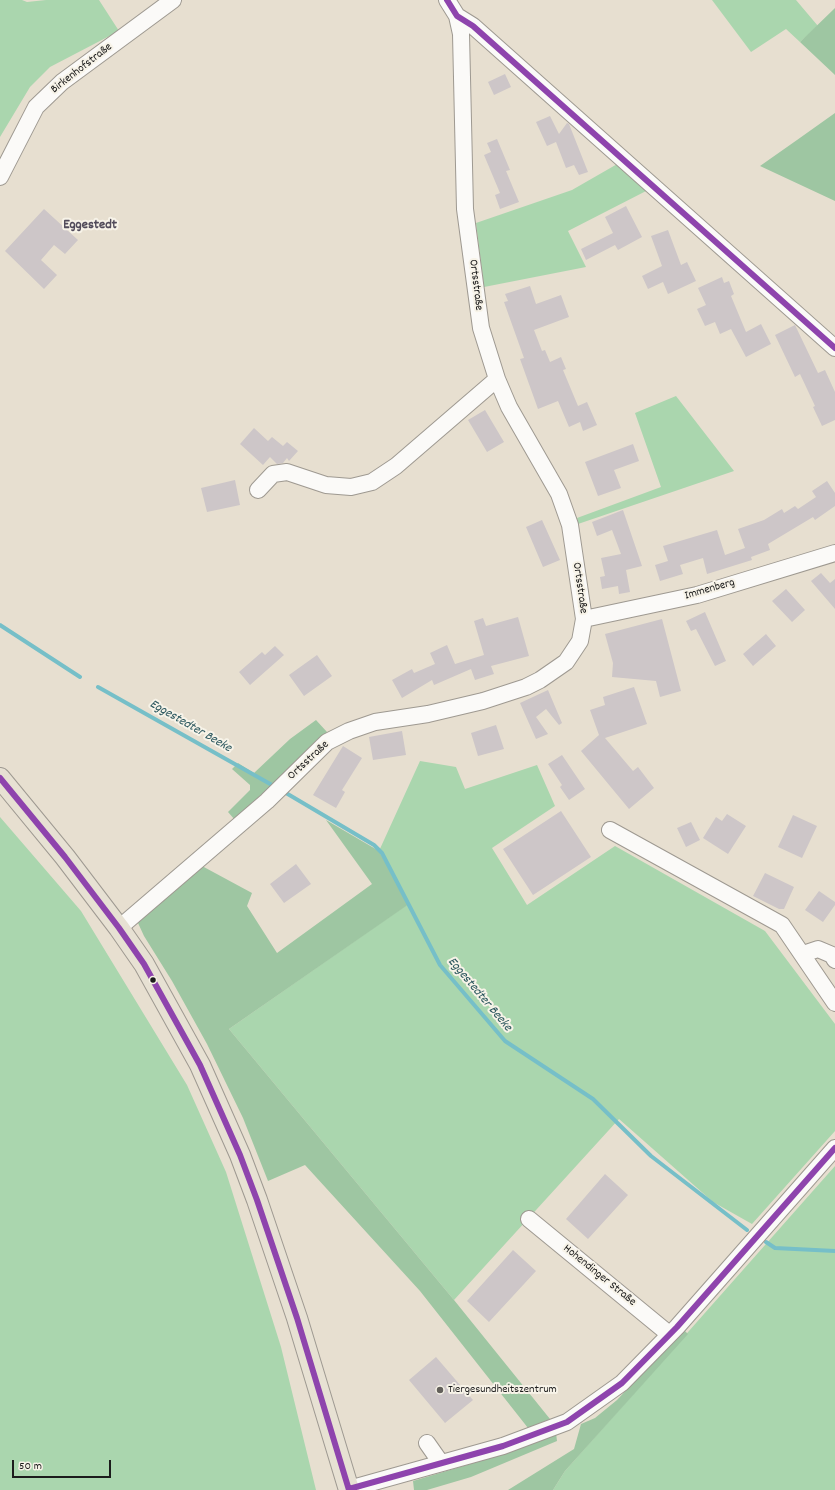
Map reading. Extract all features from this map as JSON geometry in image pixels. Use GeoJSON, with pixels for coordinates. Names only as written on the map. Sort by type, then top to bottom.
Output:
{"type":"FeatureCollection","features":[{"type":"Feature","properties":{"kind":"main road"},"geometry":{"type":"LineString","coordinates":[[0,778],[66,857],[119,928],[144,964],[200,1064],[240,1155],[297,1318],[349,1489]]}},
{"type":"Feature","properties":{"kind":"street","name":"Birkenhofstraße"},"geometry":{"type":"LineString","coordinates":[[0,177],[36,107],[62,82],[173,0]]}},
{"type":"Feature","properties":{"kind":"street","name":"Ortsstraße"},"geometry":{"type":"LineString","coordinates":[[119,928],[267,801],[327,742],[349,731],[375,722],[428,714],[483,701],[526,687],[540,680],[566,662],[580,641],[584,619],[570,525],[561,500],[509,407],[497,380],[481,328],[465,209],[461,34],[456,16],[447,0]]}},
{"type":"Feature","properties":{"kind":"street"},"geometry":{"type":"LineString","coordinates":[[456,16],[472,26],[835,348]]}},
{"type":"Feature","properties":{"kind":"street"},"geometry":{"type":"LineString","coordinates":[[258,490],[273,474],[287,472],[326,485],[351,487],[372,482],[396,466],[497,380]]}},
{"type":"Feature","properties":{"kind":"street","name":"Immenberg"},"geometry":{"type":"LineString","coordinates":[[584,619],[697,595],[835,553]]}},
{"type":"Feature","properties":{"kind":"street"},"geometry":{"type":"LineString","coordinates":[[610,830],[782,925],[835,1003]]}},
{"type":"Feature","properties":{"kind":"street"},"geometry":{"type":"LineString","coordinates":[[803,954],[818,948],[832,955],[835,960]]}},
{"type":"Feature","properties":{"kind":"street"},"geometry":{"type":"LineString","coordinates":[[349,1489],[503,1446],[567,1422],[622,1383],[670,1334],[835,1148]]}},
{"type":"Feature","properties":{"kind":"street","name":"Hohendinger Straße"},"geometry":{"type":"LineString","coordinates":[[529,1219],[670,1334]]}},
{"type":"Feature","properties":{"kind":"street"},"geometry":{"type":"LineString","coordinates":[[426,1443],[441,1464]]}},
{"type":"Feature","properties":{"kind":"green space"},"geometry":{"type":"Polygon","coordinates":[[[0,0],[22,0],[27,2],[46,0],[99,0],[119,31],[50,67],[30,87],[0,137],[0,0]]]}},
{"type":"Feature","properties":{"kind":"green space"},"geometry":{"type":"Polygon","coordinates":[[[712,0],[796,0],[818,26],[800,42],[786,29],[751,52],[712,0]]]}},
{"type":"Feature","properties":{"kind":"green space"},"geometry":{"type":"Polygon","coordinates":[[[835,8],[835,75],[800,42],[835,8]]]}},
{"type":"Feature","properties":{"kind":"green space"},"geometry":{"type":"Polygon","coordinates":[[[835,113],[835,201],[760,166],[797,140],[835,113]]]}},
{"type":"Feature","properties":{"kind":"green space"},"geometry":{"type":"Polygon","coordinates":[[[619,163],[648,190],[568,231],[586,267],[484,287],[476,223],[572,190],[619,163]]]}},
{"type":"Feature","properties":{"kind":"green space"},"geometry":{"type":"Polygon","coordinates":[[[676,396],[734,471],[578,524],[577,518],[661,487],[635,413],[676,396]]]}},
{"type":"Feature","properties":{"kind":"green space"},"geometry":{"type":"Polygon","coordinates":[[[316,720],[327,732],[269,792],[235,820],[228,812],[250,790],[250,785],[232,769],[238,763],[254,773],[290,739],[316,720]]]}},
{"type":"Feature","properties":{"kind":"green space"},"geometry":{"type":"Polygon","coordinates":[[[420,761],[456,767],[465,789],[537,765],[555,806],[492,848],[527,905],[615,846],[765,931],[835,1024],[835,1131],[752,1224],[713,1202],[619,1119],[454,1300],[229,1029],[408,904],[379,851],[420,761]]]}},
{"type":"Feature","properties":{"kind":"green space"},"geometry":{"type":"Polygon","coordinates":[[[0,817],[81,911],[187,1085],[226,1172],[281,1347],[316,1490],[0,1490],[0,817]]]}},
{"type":"Feature","properties":{"kind":"green space"},"geometry":{"type":"Polygon","coordinates":[[[326,820],[379,851],[409,904],[229,1029],[454,1300],[550,1419],[528,1428],[420,1291],[305,1165],[268,1181],[243,1118],[207,1044],[172,981],[144,936],[138,923],[144,915],[202,866],[252,893],[247,906],[277,953],[372,884],[326,820]]]}},
{"type":"Feature","properties":{"kind":"green space"},"geometry":{"type":"Polygon","coordinates":[[[835,1166],[835,1490],[553,1490],[565,1471],[835,1166]]]}},
{"type":"Feature","properties":{"kind":"green space"},"geometry":{"type":"Polygon","coordinates":[[[683,1329],[688,1334],[565,1471],[553,1490],[508,1490],[574,1449],[581,1424],[595,1418],[617,1400],[683,1329]]]}},
{"type":"Feature","properties":{"kind":"green space"},"geometry":{"type":"Polygon","coordinates":[[[556,1433],[557,1441],[471,1477],[427,1490],[414,1490],[413,1481],[507,1453],[556,1433]]]}},
{"type":"Feature","properties":{"kind":"building"},"geometry":{"type":"Polygon","coordinates":[[[505,74],[511,87],[494,95],[488,82],[505,74]]]}},
{"type":"Feature","properties":{"kind":"building"},"geometry":{"type":"Polygon","coordinates":[[[550,116],[559,134],[567,123],[569,124],[588,172],[579,175],[574,165],[566,168],[556,142],[547,146],[536,122],[550,116]]]}},
{"type":"Feature","properties":{"kind":"building"},"geometry":{"type":"Polygon","coordinates":[[[497,139],[510,170],[506,171],[519,202],[500,209],[495,195],[500,193],[484,155],[491,152],[487,143],[497,139]]]}},
{"type":"Feature","properties":{"kind":"building"},"geometry":{"type":"Polygon","coordinates":[[[626,206],[642,237],[618,250],[615,245],[586,260],[581,249],[613,233],[605,217],[626,206]]]}},
{"type":"Feature","properties":{"kind":"building"},"geometry":{"type":"Polygon","coordinates":[[[44,209],[78,240],[65,254],[54,245],[41,260],[57,275],[44,289],[5,251],[44,209]]]}},
{"type":"Feature","properties":{"kind":"building"},"geometry":{"type":"Polygon","coordinates":[[[668,230],[681,265],[687,262],[696,281],[668,294],[663,282],[648,289],[642,276],[662,266],[651,236],[668,230]]]}},
{"type":"Feature","properties":{"kind":"building"},"geometry":{"type":"Polygon","coordinates":[[[722,277],[724,283],[729,281],[734,294],[731,296],[746,332],[761,324],[771,344],[746,357],[731,329],[720,334],[715,322],[705,326],[697,309],[706,305],[698,288],[722,277]]]}},
{"type":"Feature","properties":{"kind":"building"},"geometry":{"type":"Polygon","coordinates":[[[530,286],[536,304],[561,295],[569,317],[534,330],[542,351],[545,350],[550,362],[561,357],[566,369],[563,370],[578,406],[587,402],[597,425],[583,431],[580,422],[569,427],[558,401],[538,409],[520,359],[524,358],[504,302],[508,301],[505,294],[530,286]]]}},
{"type":"Feature","properties":{"kind":"building"},"geometry":{"type":"Polygon","coordinates":[[[795,325],[818,373],[825,370],[835,392],[835,420],[822,426],[813,407],[815,406],[800,374],[795,377],[775,335],[795,325]]]}},
{"type":"Feature","properties":{"kind":"building"},"geometry":{"type":"Polygon","coordinates":[[[485,410],[504,442],[487,452],[468,420],[485,410]]]}},
{"type":"Feature","properties":{"kind":"building"},"geometry":{"type":"Polygon","coordinates":[[[254,428],[268,441],[272,437],[283,446],[287,442],[298,451],[289,461],[287,458],[283,463],[277,464],[270,457],[263,465],[240,444],[254,428]]]}},
{"type":"Feature","properties":{"kind":"building"},"geometry":{"type":"Polygon","coordinates":[[[633,444],[639,461],[614,470],[621,488],[598,496],[585,462],[633,444]]]}},
{"type":"Feature","properties":{"kind":"building"},"geometry":{"type":"Polygon","coordinates":[[[235,480],[240,505],[207,512],[201,488],[235,480]]]}},
{"type":"Feature","properties":{"kind":"building"},"geometry":{"type":"Polygon","coordinates":[[[827,481],[835,493],[835,506],[815,520],[813,517],[768,544],[770,550],[751,557],[752,560],[707,574],[703,558],[680,565],[683,574],[660,581],[655,565],[668,561],[663,546],[717,530],[725,555],[745,548],[738,529],[764,520],[782,509],[784,513],[795,506],[798,509],[816,497],[812,491],[827,481]]]}},
{"type":"Feature","properties":{"kind":"building"},"geometry":{"type":"Polygon","coordinates":[[[623,510],[642,566],[626,570],[630,592],[619,594],[618,586],[602,589],[600,577],[605,576],[601,558],[621,554],[612,530],[597,536],[592,522],[623,510]]]}},
{"type":"Feature","properties":{"kind":"building"},"geometry":{"type":"Polygon","coordinates":[[[542,520],[560,560],[543,567],[526,527],[542,520]]]}},
{"type":"Feature","properties":{"kind":"building"},"geometry":{"type":"Polygon","coordinates":[[[821,573],[830,583],[835,579],[835,609],[811,581],[821,573]]]}},
{"type":"Feature","properties":{"kind":"building"},"geometry":{"type":"Polygon","coordinates":[[[786,589],[805,610],[792,622],[772,601],[786,589]]]}},
{"type":"Feature","properties":{"kind":"building"},"geometry":{"type":"Polygon","coordinates":[[[705,612],[726,661],[715,666],[696,629],[691,631],[686,621],[705,612]]]}},
{"type":"Feature","properties":{"kind":"building"},"geometry":{"type":"Polygon","coordinates":[[[518,617],[529,656],[491,666],[494,674],[475,680],[471,669],[434,685],[432,680],[402,698],[392,680],[412,669],[414,673],[435,664],[430,653],[447,645],[455,664],[484,655],[474,621],[483,618],[486,626],[518,617]]]}},
{"type":"Feature","properties":{"kind":"building"},"geometry":{"type":"Polygon","coordinates":[[[662,619],[681,691],[660,697],[656,681],[612,677],[613,663],[605,634],[662,619]]]}},
{"type":"Feature","properties":{"kind":"building"},"geometry":{"type":"Polygon","coordinates":[[[766,634],[776,646],[753,666],[743,654],[766,634]]]}},
{"type":"Feature","properties":{"kind":"building"},"geometry":{"type":"Polygon","coordinates":[[[275,646],[284,655],[250,685],[239,672],[262,652],[265,655],[275,646]]]}},
{"type":"Feature","properties":{"kind":"building"},"geometry":{"type":"Polygon","coordinates":[[[317,655],[332,676],[304,696],[289,675],[317,655]]]}},
{"type":"Feature","properties":{"kind":"building"},"geometry":{"type":"Polygon","coordinates":[[[634,687],[647,724],[605,738],[633,771],[638,767],[654,788],[629,809],[581,751],[599,735],[590,710],[605,705],[603,697],[634,687]]]}},
{"type":"Feature","properties":{"kind":"building"},"geometry":{"type":"Polygon","coordinates":[[[548,690],[562,723],[559,725],[546,709],[536,717],[548,734],[536,739],[520,703],[548,690]]]}},
{"type":"Feature","properties":{"kind":"building"},"geometry":{"type":"Polygon","coordinates":[[[496,725],[504,749],[478,756],[471,733],[496,725]]]}},
{"type":"Feature","properties":{"kind":"building"},"geometry":{"type":"Polygon","coordinates":[[[402,731],[406,755],[373,760],[369,737],[402,731]]]}},
{"type":"Feature","properties":{"kind":"building"},"geometry":{"type":"Polygon","coordinates":[[[343,746],[362,758],[342,790],[345,792],[336,808],[313,795],[343,746]]]}},
{"type":"Feature","properties":{"kind":"building"},"geometry":{"type":"Polygon","coordinates":[[[562,755],[585,789],[569,800],[560,787],[562,785],[548,764],[562,755]]]}},
{"type":"Feature","properties":{"kind":"building"},"geometry":{"type":"Polygon","coordinates":[[[561,811],[591,857],[533,895],[503,849],[561,811]]]}},
{"type":"Feature","properties":{"kind":"building"},"geometry":{"type":"Polygon","coordinates":[[[727,814],[746,826],[728,854],[703,838],[716,817],[722,821],[727,814]]]}},
{"type":"Feature","properties":{"kind":"building"},"geometry":{"type":"Polygon","coordinates":[[[793,815],[817,826],[802,858],[778,847],[793,815]]]}},
{"type":"Feature","properties":{"kind":"building"},"geometry":{"type":"Polygon","coordinates":[[[691,822],[700,840],[686,847],[677,828],[691,822]]]}},
{"type":"Feature","properties":{"kind":"building"},"geometry":{"type":"Polygon","coordinates":[[[296,864],[311,884],[284,903],[270,884],[296,864]]]}},
{"type":"Feature","properties":{"kind":"building"},"geometry":{"type":"Polygon","coordinates":[[[765,873],[794,887],[784,909],[779,909],[753,896],[765,873]]]}},
{"type":"Feature","properties":{"kind":"building"},"geometry":{"type":"Polygon","coordinates":[[[819,891],[835,902],[835,905],[823,922],[805,910],[819,891]]]}},
{"type":"Feature","properties":{"kind":"building"},"geometry":{"type":"Polygon","coordinates":[[[605,1174],[628,1195],[588,1239],[566,1219],[605,1174]]]}},
{"type":"Feature","properties":{"kind":"building"},"geometry":{"type":"Polygon","coordinates":[[[513,1250],[536,1271],[489,1322],[467,1301],[513,1250]]]}},
{"type":"Feature","properties":{"kind":"building","name":"Tiergesundheitszentrum"},"geometry":{"type":"Polygon","coordinates":[[[436,1357],[473,1400],[445,1423],[409,1380],[436,1357]]]}},
{"type":"Feature","properties":{"kind":"waterway","name":"Eggestedter Beeke"},"geometry":{"type":"LineString","coordinates":[[0,625],[80,677]]}},
{"type":"Feature","properties":{"kind":"waterway","name":"Eggestedter Beeke"},"geometry":{"type":"LineString","coordinates":[[98,687],[272,785]]}},
{"type":"Feature","properties":{"kind":"waterway","name":"Eggestedter Beeke"},"geometry":{"type":"LineString","coordinates":[[286,793],[374,845],[382,853],[440,965],[505,1041],[593,1099],[651,1156],[747,1230]]}},
{"type":"Feature","properties":{"kind":"waterway","name":"Eggestedter Beeke"},"geometry":{"type":"LineString","coordinates":[[766,1242],[775,1248],[835,1251]]}},
{"type":"Feature","properties":{"kind":"transit line"},"geometry":{"type":"LineString","coordinates":[[447,0],[457,16],[473,26],[835,348]]}},
{"type":"Feature","properties":{"kind":"transit line"},"geometry":{"type":"LineString","coordinates":[[0,778],[65,857],[119,928],[144,964],[200,1065],[240,1155],[257,1200],[297,1318],[349,1490]]}},
{"type":"Feature","properties":{"kind":"transit line"},"geometry":{"type":"LineString","coordinates":[[349,1489],[503,1446],[567,1422],[622,1383],[677,1327],[835,1148]]}},
{"type":"Feature","properties":{"kind":"place","name":"Tiergesundheitszentrum"},"geometry":{"type":"Point","coordinates":[440,1390]}},
{"type":"Feature","properties":{"kind":"district","name":"Eggestedt"},"geometry":{"type":"Point","coordinates":[90,226]}}]}
